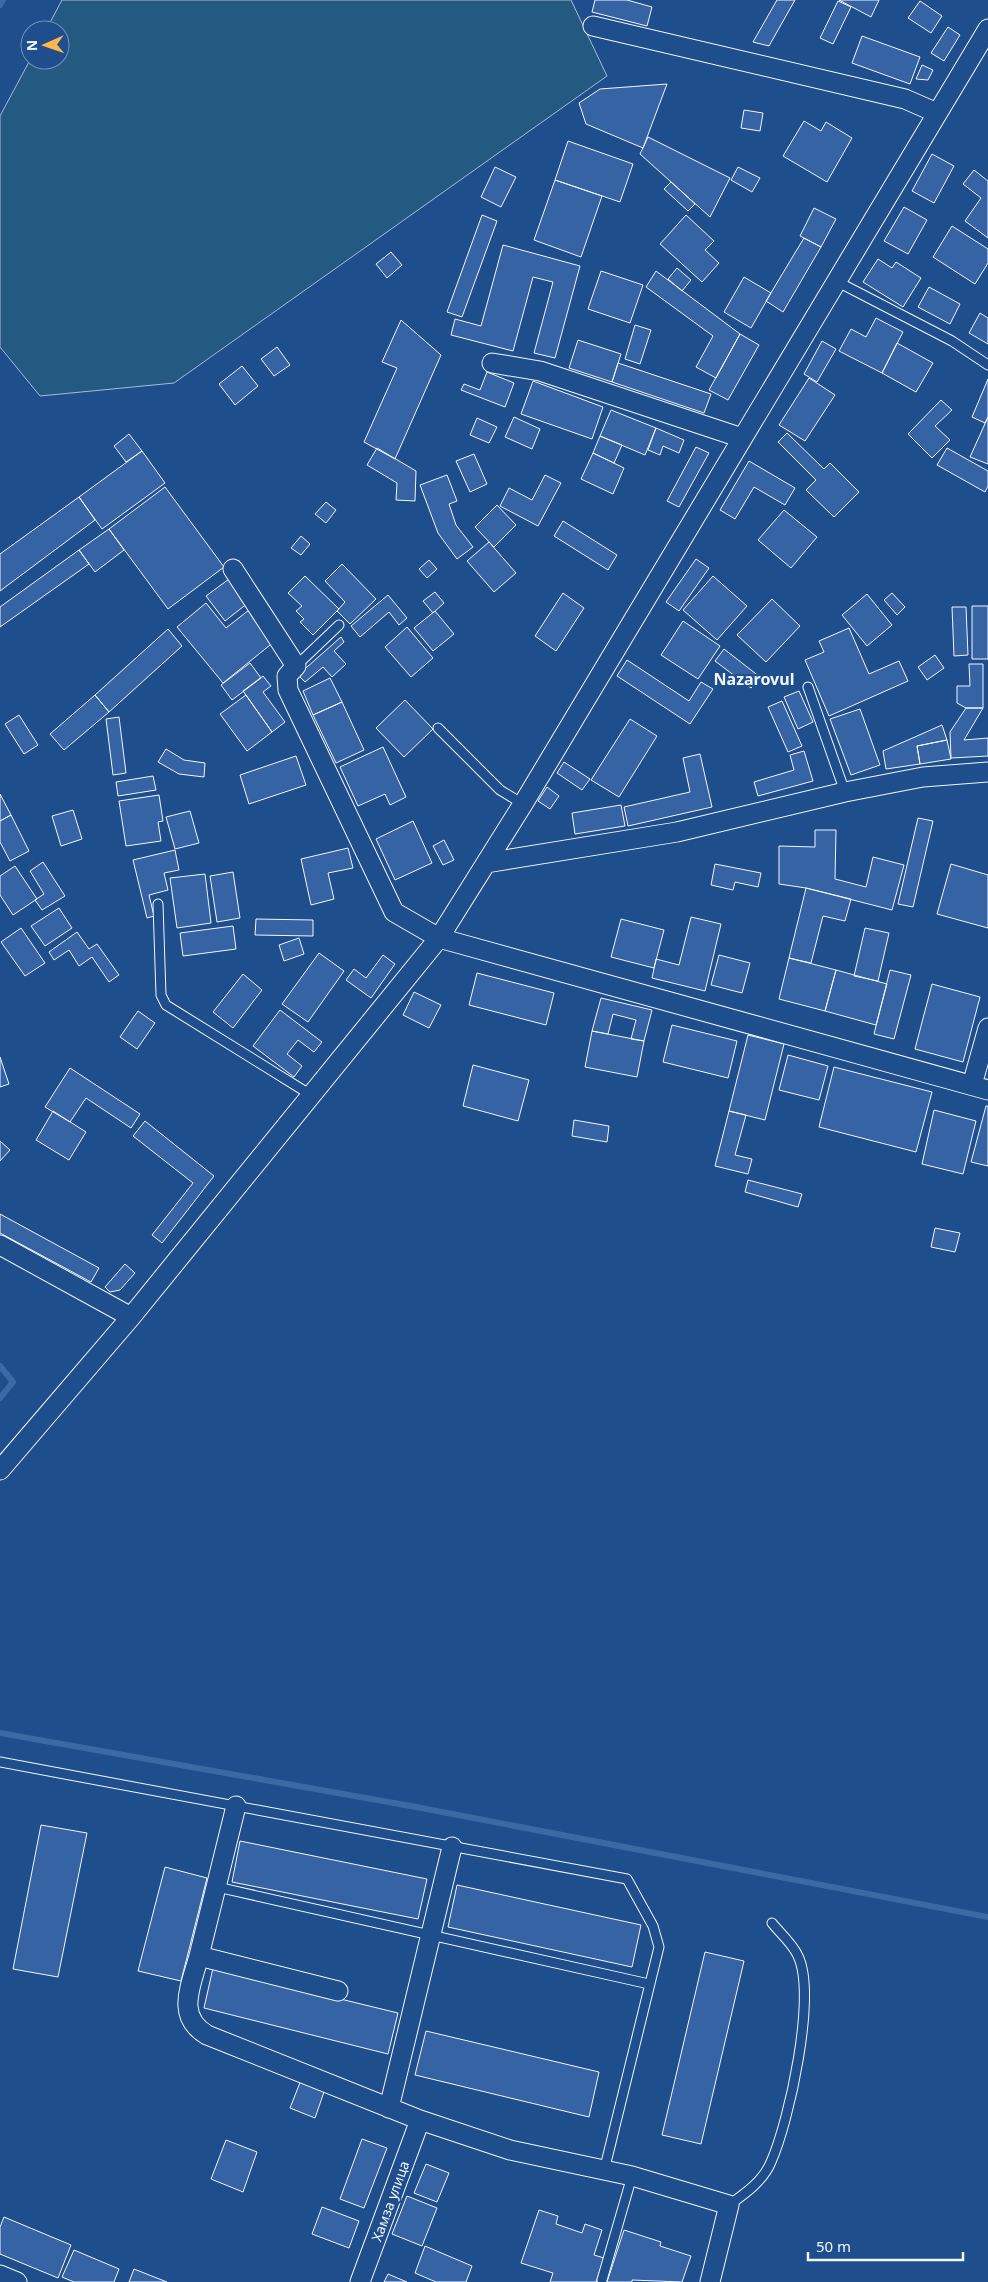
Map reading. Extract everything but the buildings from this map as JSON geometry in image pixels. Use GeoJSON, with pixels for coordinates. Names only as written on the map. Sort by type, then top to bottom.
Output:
{"type":"FeatureCollection","features":[{"type":"Feature","properties":{"kind":"street"},"geometry":{"type":"LineString","coordinates":[[593,26],[905,99],[937,113]]}},
{"type":"Feature","properties":{"kind":"street"},"geometry":{"type":"LineString","coordinates":[[0,1470],[131,1317],[439,938],[522,804],[988,29]]}},
{"type":"Feature","properties":{"kind":"street"},"geometry":{"type":"LineString","coordinates":[[492,363],[540,371],[742,438]]}},
{"type":"Feature","properties":{"kind":"street"},"geometry":{"type":"LineString","coordinates":[[233,569],[296,666],[288,676],[288,690],[394,912],[439,938],[980,1088],[988,1028]]}},
{"type":"Feature","properties":{"kind":"street"},"geometry":{"type":"LineString","coordinates":[[486,863],[677,832],[845,792],[922,777],[988,772]]}},
{"type":"Feature","properties":{"kind":"street"},"geometry":{"type":"LineString","coordinates":[[0,1244],[131,1317]]}},
{"type":"Feature","properties":{"kind":"street"},"geometry":{"type":"LineString","coordinates":[[236,1806],[189,1995],[188,2014],[195,2028],[207,2035],[389,2108],[510,2150],[632,2176],[729,2205],[710,2282]]}},
{"type":"Feature","properties":{"kind":"street"},"geometry":{"type":"LineString","coordinates":[[389,2108],[452,1847]]}},
{"type":"Feature","properties":{"kind":"street"},"geometry":{"type":"LineString","coordinates":[[199,1956],[338,1991]]}},
{"type":"Feature","properties":{"kind":"street","name":"Хамза улица"},"geometry":{"type":"LineString","coordinates":[[360,2282],[420,2120]]}},
{"type":"Feature","properties":{"kind":"street"},"geometry":{"type":"LineString","coordinates":[[0,2275],[17,2282]]}},
{"type":"Feature","properties":{"kind":"lane"},"geometry":{"type":"LineString","coordinates":[[835,281],[952,341],[988,365]]}},
{"type":"Feature","properties":{"kind":"lane"},"geometry":{"type":"LineString","coordinates":[[296,666],[339,625]]}},
{"type":"Feature","properties":{"kind":"lane"},"geometry":{"type":"LineString","coordinates":[[808,687],[845,792]]}},
{"type":"Feature","properties":{"kind":"lane"},"geometry":{"type":"LineString","coordinates":[[438,728],[500,790],[522,804]]}},
{"type":"Feature","properties":{"kind":"lane"},"geometry":{"type":"LineString","coordinates":[[158,904],[161,995],[166,1005],[311,1095]]}},
{"type":"Feature","properties":{"kind":"lane"},"geometry":{"type":"LineString","coordinates":[[0,1762],[627,1879],[653,1926],[659,1947],[604,2171]]}},
{"type":"Feature","properties":{"kind":"lane"},"geometry":{"type":"LineString","coordinates":[[217,1887],[649,1984]]}},
{"type":"Feature","properties":{"kind":"lane"},"geometry":{"type":"LineString","coordinates":[[729,2205],[753,2189],[771,2163],[785,2120],[802,2039],[806,1991],[798,1956],[772,1923]]}},
{"type":"Feature","properties":{"kind":"lane"},"geometry":{"type":"LineString","coordinates":[[602,2280],[632,2176]]}},
{"type":"Feature","properties":{"kind":"shaded area"},"geometry":{"type":"Polygon","coordinates":[[[62,0],[571,0],[607,76],[174,383],[40,396],[0,347],[0,116],[25,70],[70,70],[70,20],[51,20],[62,0]]]}},
{"type":"Feature","properties":{"kind":"waterway"},"geometry":{"type":"LineString","coordinates":[[0,5],[3,0]]}},
{"type":"Feature","properties":{"kind":"waterway"},"geometry":{"type":"LineString","coordinates":[[0,1366],[13,1382],[0,1398]]}},
{"type":"Feature","properties":{"kind":"waterway"},"geometry":{"type":"LineString","coordinates":[[0,1733],[411,1806],[988,1917]]}},
{"type":"Feature","properties":{"kind":"district","name":"Nazarovul"},"geometry":{"type":"Point","coordinates":[754,679]}}]}
